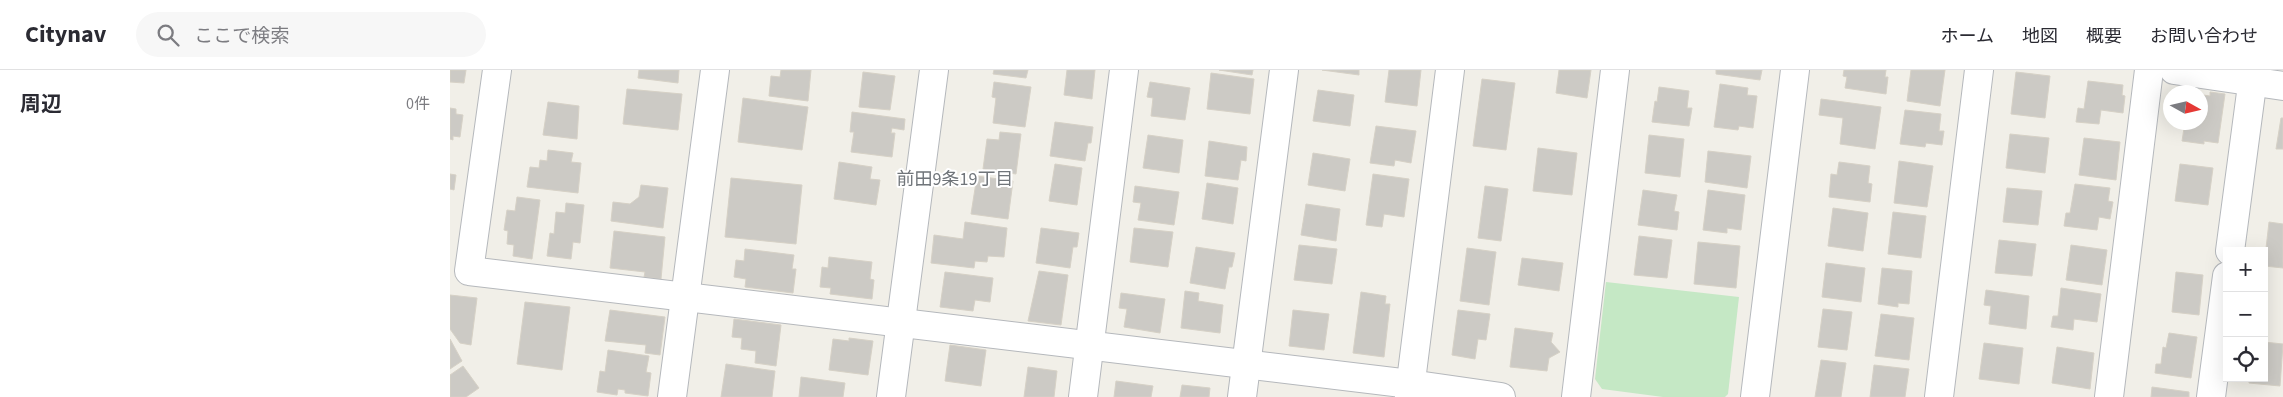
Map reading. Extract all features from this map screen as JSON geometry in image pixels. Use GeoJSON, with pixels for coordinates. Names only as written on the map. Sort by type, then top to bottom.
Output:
{"type":"FeatureCollection","features":[{"type":"Feature","properties":{"kind":"street"},"geometry":{"type":"LineString","coordinates":[[497,70],[469,271],[1246,364],[1410,391],[1501,397]]}},
{"type":"Feature","properties":{"kind":"street"},"geometry":{"type":"LineString","coordinates":[[672,397],[715,70]]}},
{"type":"Feature","properties":{"kind":"street"},"geometry":{"type":"LineString","coordinates":[[891,397],[934,70]]}},
{"type":"Feature","properties":{"kind":"street"},"geometry":{"type":"LineString","coordinates":[[1083,397],[1124,70]]}},
{"type":"Feature","properties":{"kind":"street"},"geometry":{"type":"LineString","coordinates":[[1242,397],[1284,70]]}},
{"type":"Feature","properties":{"kind":"street"},"geometry":{"type":"LineString","coordinates":[[1410,391],[1450,70]]}},
{"type":"Feature","properties":{"kind":"street"},"geometry":{"type":"LineString","coordinates":[[1576,397],[1615,70]]}},
{"type":"Feature","properties":{"kind":"street"},"geometry":{"type":"LineString","coordinates":[[1755,397],[1795,70]]}},
{"type":"Feature","properties":{"kind":"street"},"geometry":{"type":"LineString","coordinates":[[1939,397],[1979,70]]}},
{"type":"Feature","properties":{"kind":"street"},"geometry":{"type":"LineString","coordinates":[[2109,397],[2149,70]]}},
{"type":"Feature","properties":{"kind":"street"},"geometry":{"type":"LineString","coordinates":[[2174,70],[2253,76],[2283,86]]}},
{"type":"Feature","properties":{"kind":"street"},"geometry":{"type":"LineString","coordinates":[[2231,247],[2253,76]]}},
{"type":"Feature","properties":{"kind":"street"},"geometry":{"type":"LineString","coordinates":[[2211,397],[2225,292]]}},
{"type":"Feature","properties":{"kind":"green space"},"geometry":{"type":"Polygon","coordinates":[[[1606,282],[1739,297],[1728,394],[1725,397],[1663,397],[1602,389],[1595,379],[1606,282]]]}},
{"type":"Feature","properties":{"kind":"building"},"geometry":{"type":"Polygon","coordinates":[[[450,70],[466,70],[464,83],[450,82],[450,70]]]}},
{"type":"Feature","properties":{"kind":"building"},"geometry":{"type":"Polygon","coordinates":[[[639,70],[679,70],[678,83],[638,78],[639,70]]]}},
{"type":"Feature","properties":{"kind":"building"},"geometry":{"type":"Polygon","coordinates":[[[781,70],[811,70],[808,101],[769,96],[771,76],[780,77],[781,70]]]}},
{"type":"Feature","properties":{"kind":"building"},"geometry":{"type":"Polygon","coordinates":[[[994,70],[1028,70],[1026,78],[993,74],[994,70]]]}},
{"type":"Feature","properties":{"kind":"building"},"geometry":{"type":"Polygon","coordinates":[[[1067,70],[1095,70],[1092,99],[1064,95],[1067,70]]]}},
{"type":"Feature","properties":{"kind":"building"},"geometry":{"type":"Polygon","coordinates":[[[1219,70],[1253,70],[1252,75],[1219,70]]]}},
{"type":"Feature","properties":{"kind":"building"},"geometry":{"type":"Polygon","coordinates":[[[1322,70],[1359,70],[1359,75],[1322,70]]]}},
{"type":"Feature","properties":{"kind":"building"},"geometry":{"type":"Polygon","coordinates":[[[1389,70],[1421,70],[1417,106],[1385,102],[1389,70]]]}},
{"type":"Feature","properties":{"kind":"building"},"geometry":{"type":"Polygon","coordinates":[[[1559,70],[1591,70],[1587,98],[1556,93],[1559,70]]]}},
{"type":"Feature","properties":{"kind":"building"},"geometry":{"type":"Polygon","coordinates":[[[1716,70],[1762,70],[1760,80],[1716,74],[1716,70]]]}},
{"type":"Feature","properties":{"kind":"building"},"geometry":{"type":"Polygon","coordinates":[[[1844,70],[1886,70],[1885,77],[1888,77],[1886,94],[1845,88],[1847,77],[1843,76],[1844,70]]]}},
{"type":"Feature","properties":{"kind":"building"},"geometry":{"type":"Polygon","coordinates":[[[1911,70],[1945,70],[1940,106],[1907,101],[1911,70]]]}},
{"type":"Feature","properties":{"kind":"building"},"geometry":{"type":"Polygon","coordinates":[[[863,72],[895,76],[890,110],[859,107],[863,72]]]}},
{"type":"Feature","properties":{"kind":"building"},"geometry":{"type":"Polygon","coordinates":[[[2016,72],[2050,76],[2045,118],[2011,114],[2016,72]]]}},
{"type":"Feature","properties":{"kind":"building"},"geometry":{"type":"Polygon","coordinates":[[[1211,73],[1254,79],[1250,114],[1207,109],[1211,73]]]}},
{"type":"Feature","properties":{"kind":"building"},"geometry":{"type":"Polygon","coordinates":[[[1482,79],[1515,83],[1506,150],[1473,146],[1482,79]]]}},
{"type":"Feature","properties":{"kind":"building"},"geometry":{"type":"Polygon","coordinates":[[[2088,81],[2123,85],[2122,95],[2125,96],[2123,113],[2101,110],[2099,124],[2076,122],[2078,108],[2084,109],[2088,81]]]}},
{"type":"Feature","properties":{"kind":"building"},"geometry":{"type":"Polygon","coordinates":[[[994,82],[1031,87],[1025,127],[993,123],[996,98],[992,97],[994,82]]]}},
{"type":"Feature","properties":{"kind":"building"},"geometry":{"type":"Polygon","coordinates":[[[1150,82],[1190,88],[1185,120],[1151,116],[1153,98],[1147,97],[1150,82]]]}},
{"type":"Feature","properties":{"kind":"building"},"geometry":{"type":"Polygon","coordinates":[[[1720,84],[1748,88],[1747,95],[1757,96],[1753,128],[1739,126],[1738,130],[1714,127],[1720,84]]]}},
{"type":"Feature","properties":{"kind":"building"},"geometry":{"type":"Polygon","coordinates":[[[1659,87],[1689,91],[1687,108],[1692,108],[1689,126],[1652,122],[1659,87]]]}},
{"type":"Feature","properties":{"kind":"building"},"geometry":{"type":"Polygon","coordinates":[[[627,89],[682,94],[678,130],[623,124],[627,89]]]}},
{"type":"Feature","properties":{"kind":"building"},"geometry":{"type":"Polygon","coordinates":[[[1318,90],[1354,95],[1350,126],[1313,121],[1318,90]]]}},
{"type":"Feature","properties":{"kind":"building"},"geometry":{"type":"Polygon","coordinates":[[[2210,92],[2225,94],[2218,143],[2204,141],[2204,144],[2182,141],[2184,130],[2208,130],[2208,96],[2210,96],[2210,92]]]}},
{"type":"Feature","properties":{"kind":"building"},"geometry":{"type":"Polygon","coordinates":[[[743,98],[808,107],[802,150],[738,142],[743,98]]]}},
{"type":"Feature","properties":{"kind":"building"},"geometry":{"type":"Polygon","coordinates":[[[1821,99],[1881,107],[1875,149],[1840,144],[1843,118],[1819,115],[1821,99]]]}},
{"type":"Feature","properties":{"kind":"building"},"geometry":{"type":"Polygon","coordinates":[[[548,102],[579,106],[577,139],[543,135],[548,102]]]}},
{"type":"Feature","properties":{"kind":"building"},"geometry":{"type":"Polygon","coordinates":[[[450,108],[456,109],[456,114],[463,115],[460,137],[453,136],[453,140],[450,139],[450,108]]]}},
{"type":"Feature","properties":{"kind":"building"},"geometry":{"type":"Polygon","coordinates":[[[1905,110],[1941,114],[1939,131],[1944,131],[1942,145],[1926,143],[1925,147],[1900,144],[1905,110]]]}},
{"type":"Feature","properties":{"kind":"building"},"geometry":{"type":"Polygon","coordinates":[[[852,112],[905,119],[904,130],[892,128],[891,133],[895,133],[892,157],[851,152],[854,132],[850,132],[852,112]]]}},
{"type":"Feature","properties":{"kind":"building"},"geometry":{"type":"Polygon","coordinates":[[[2281,118],[2283,118],[2283,149],[2276,149],[2281,118]]]}},
{"type":"Feature","properties":{"kind":"building"},"geometry":{"type":"Polygon","coordinates":[[[1055,122],[1093,127],[1091,143],[1088,143],[1085,161],[1050,156],[1055,122]]]}},
{"type":"Feature","properties":{"kind":"building"},"geometry":{"type":"Polygon","coordinates":[[[1376,126],[1416,131],[1411,163],[1395,160],[1394,166],[1370,163],[1376,126]]]}},
{"type":"Feature","properties":{"kind":"building"},"geometry":{"type":"Polygon","coordinates":[[[1000,132],[1021,134],[1016,174],[983,169],[987,139],[999,140],[1000,132]]]}},
{"type":"Feature","properties":{"kind":"building"},"geometry":{"type":"Polygon","coordinates":[[[2010,134],[2049,138],[2045,173],[2006,168],[2010,134]]]}},
{"type":"Feature","properties":{"kind":"building"},"geometry":{"type":"Polygon","coordinates":[[[1148,135],[1183,140],[1179,173],[1143,168],[1148,135]]]}},
{"type":"Feature","properties":{"kind":"building"},"geometry":{"type":"Polygon","coordinates":[[[1649,135],[1684,139],[1680,177],[1645,173],[1649,135]]]}},
{"type":"Feature","properties":{"kind":"building"},"geometry":{"type":"Polygon","coordinates":[[[2084,138],[2120,142],[2116,180],[2079,175],[2084,138]]]}},
{"type":"Feature","properties":{"kind":"building"},"geometry":{"type":"Polygon","coordinates":[[[1209,141],[1247,147],[1246,161],[1241,160],[1238,180],[1205,176],[1209,141]]]}},
{"type":"Feature","properties":{"kind":"building"},"geometry":{"type":"Polygon","coordinates":[[[1538,148],[1577,153],[1572,195],[1533,191],[1538,148]]]}},
{"type":"Feature","properties":{"kind":"building"},"geometry":{"type":"Polygon","coordinates":[[[548,150],[573,153],[571,162],[581,163],[578,193],[527,187],[530,167],[539,168],[540,160],[547,161],[548,150]]]}},
{"type":"Feature","properties":{"kind":"building"},"geometry":{"type":"Polygon","coordinates":[[[1708,151],[1751,156],[1747,188],[1705,182],[1708,151]]]}},
{"type":"Feature","properties":{"kind":"building"},"geometry":{"type":"Polygon","coordinates":[[[1313,153],[1350,159],[1345,191],[1308,185],[1313,153]]]}},
{"type":"Feature","properties":{"kind":"building"},"geometry":{"type":"Polygon","coordinates":[[[1899,161],[1933,166],[1927,207],[1894,203],[1899,161]]]}},
{"type":"Feature","properties":{"kind":"building"},"geometry":{"type":"Polygon","coordinates":[[[839,162],[872,167],[870,179],[880,180],[876,205],[834,199],[839,162]]]}},
{"type":"Feature","properties":{"kind":"building"},"geometry":{"type":"Polygon","coordinates":[[[1839,162],[1870,166],[1868,183],[1872,184],[1870,202],[1829,197],[1831,174],[1837,175],[1839,162]]]}},
{"type":"Feature","properties":{"kind":"building"},"geometry":{"type":"Polygon","coordinates":[[[1055,164],[1082,168],[1077,205],[1049,201],[1055,164]]]}},
{"type":"Feature","properties":{"kind":"building"},"geometry":{"type":"Polygon","coordinates":[[[2180,164],[2213,168],[2208,205],[2175,201],[2180,164]]]}},
{"type":"Feature","properties":{"kind":"building"},"geometry":{"type":"Polygon","coordinates":[[[450,174],[456,175],[454,190],[450,189],[450,174]]]}},
{"type":"Feature","properties":{"kind":"building"},"geometry":{"type":"Polygon","coordinates":[[[1373,174],[1409,179],[1404,217],[1384,214],[1382,227],[1366,225],[1373,174]]]}},
{"type":"Feature","properties":{"kind":"building"},"geometry":{"type":"Polygon","coordinates":[[[977,176],[1013,181],[1008,219],[971,214],[977,176]]]}},
{"type":"Feature","properties":{"kind":"building"},"geometry":{"type":"Polygon","coordinates":[[[731,178],[802,185],[796,244],[725,237],[731,178]]]}},
{"type":"Feature","properties":{"kind":"building"},"geometry":{"type":"Polygon","coordinates":[[[1207,183],[1238,188],[1233,224],[1202,219],[1207,183]]]}},
{"type":"Feature","properties":{"kind":"building"},"geometry":{"type":"Polygon","coordinates":[[[2075,184],[2110,188],[2108,201],[2113,202],[2110,219],[2099,217],[2097,230],[2064,226],[2066,213],[2070,213],[2075,184]]]}},
{"type":"Feature","properties":{"kind":"building"},"geometry":{"type":"Polygon","coordinates":[[[641,185],[668,188],[663,228],[611,221],[613,202],[630,204],[639,197],[641,185]]]}},
{"type":"Feature","properties":{"kind":"building"},"geometry":{"type":"Polygon","coordinates":[[[1135,186],[1179,192],[1174,225],[1138,220],[1141,203],[1133,202],[1135,186]]]}},
{"type":"Feature","properties":{"kind":"building"},"geometry":{"type":"Polygon","coordinates":[[[1485,186],[1508,189],[1501,241],[1478,238],[1485,186]]]}},
{"type":"Feature","properties":{"kind":"building"},"geometry":{"type":"Polygon","coordinates":[[[2007,188],[2042,191],[2038,225],[2003,222],[2007,188]]]}},
{"type":"Feature","properties":{"kind":"building"},"geometry":{"type":"Polygon","coordinates":[[[1643,190],[1677,195],[1674,211],[1679,212],[1677,230],[1638,225],[1643,190]]]}},
{"type":"Feature","properties":{"kind":"building"},"geometry":{"type":"Polygon","coordinates":[[[1708,190],[1745,195],[1741,230],[1727,228],[1727,233],[1703,230],[1708,190]]]}},
{"type":"Feature","properties":{"kind":"building"},"geometry":{"type":"Polygon","coordinates":[[[517,197],[540,200],[532,259],[513,256],[514,245],[507,244],[508,231],[504,230],[507,210],[515,211],[517,197]]]}},
{"type":"Feature","properties":{"kind":"building"},"geometry":{"type":"Polygon","coordinates":[[[566,203],[584,205],[580,243],[573,242],[571,259],[547,256],[550,233],[554,234],[556,212],[565,213],[566,203]]]}},
{"type":"Feature","properties":{"kind":"building"},"geometry":{"type":"Polygon","coordinates":[[[1306,204],[1340,209],[1336,241],[1301,235],[1306,204]]]}},
{"type":"Feature","properties":{"kind":"building"},"geometry":{"type":"Polygon","coordinates":[[[1833,208],[1868,213],[1863,251],[1828,246],[1833,208]]]}},
{"type":"Feature","properties":{"kind":"building"},"geometry":{"type":"Polygon","coordinates":[[[1893,212],[1926,216],[1921,258],[1888,254],[1893,212]]]}},
{"type":"Feature","properties":{"kind":"building"},"geometry":{"type":"Polygon","coordinates":[[[965,222],[1007,228],[1004,257],[988,256],[987,262],[975,261],[974,268],[931,263],[934,235],[963,239],[965,222]]]}},
{"type":"Feature","properties":{"kind":"building"},"geometry":{"type":"Polygon","coordinates":[[[2269,222],[2283,224],[2283,268],[2268,266],[2268,247],[2266,247],[2269,222]]]}},
{"type":"Feature","properties":{"kind":"building"},"geometry":{"type":"Polygon","coordinates":[[[1041,228],[1079,233],[1077,247],[1073,247],[1070,268],[1036,263],[1041,228]]]}},
{"type":"Feature","properties":{"kind":"building"},"geometry":{"type":"Polygon","coordinates":[[[1134,228],[1173,232],[1168,267],[1130,262],[1134,228]]]}},
{"type":"Feature","properties":{"kind":"building"},"geometry":{"type":"Polygon","coordinates":[[[614,231],[665,237],[661,279],[644,277],[645,272],[610,268],[614,231]]]}},
{"type":"Feature","properties":{"kind":"building"},"geometry":{"type":"Polygon","coordinates":[[[1639,236],[1672,240],[1667,278],[1634,275],[1639,236]]]}},
{"type":"Feature","properties":{"kind":"building"},"geometry":{"type":"Polygon","coordinates":[[[1999,240],[2036,244],[2032,276],[1995,273],[1999,240]]]}},
{"type":"Feature","properties":{"kind":"building"},"geometry":{"type":"Polygon","coordinates":[[[1698,242],[1740,246],[1736,288],[1694,284],[1698,242]]]}},
{"type":"Feature","properties":{"kind":"building"},"geometry":{"type":"Polygon","coordinates":[[[1299,245],[1337,249],[1332,284],[1294,280],[1299,245]]]}},
{"type":"Feature","properties":{"kind":"building"},"geometry":{"type":"Polygon","coordinates":[[[2071,245],[2107,250],[2102,285],[2066,280],[2071,245]]]}},
{"type":"Feature","properties":{"kind":"building"},"geometry":{"type":"Polygon","coordinates":[[[1196,247],[1235,253],[1232,267],[1229,267],[1225,289],[1190,283],[1196,247]]]}},
{"type":"Feature","properties":{"kind":"building"},"geometry":{"type":"Polygon","coordinates":[[[1467,248],[1496,252],[1489,305],[1460,301],[1467,248]]]}},
{"type":"Feature","properties":{"kind":"building"},"geometry":{"type":"Polygon","coordinates":[[[745,249],[794,255],[792,269],[796,269],[793,293],[745,287],[746,279],[734,277],[736,260],[744,261],[745,249]]]}},
{"type":"Feature","properties":{"kind":"building"},"geometry":{"type":"Polygon","coordinates":[[[829,257],[872,262],[870,279],[874,280],[872,299],[830,294],[831,288],[820,287],[822,267],[828,268],[829,257]]]}},
{"type":"Feature","properties":{"kind":"building"},"geometry":{"type":"Polygon","coordinates":[[[1522,258],[1563,263],[1559,291],[1518,285],[1522,258]]]}},
{"type":"Feature","properties":{"kind":"building"},"geometry":{"type":"Polygon","coordinates":[[[1826,263],[1865,268],[1861,302],[1822,297],[1826,263]]]}},
{"type":"Feature","properties":{"kind":"building"},"geometry":{"type":"Polygon","coordinates":[[[1882,268],[1912,271],[1909,304],[1898,303],[1898,307],[1878,304],[1882,268]]]}},
{"type":"Feature","properties":{"kind":"building"},"geometry":{"type":"Polygon","coordinates":[[[1039,271],[1068,275],[1061,325],[1028,321],[1039,271]]]}},
{"type":"Feature","properties":{"kind":"building"},"geometry":{"type":"Polygon","coordinates":[[[945,272],[993,278],[990,302],[975,300],[973,311],[940,307],[945,272]]]}},
{"type":"Feature","properties":{"kind":"building"},"geometry":{"type":"Polygon","coordinates":[[[2176,272],[2203,275],[2199,315],[2172,312],[2176,272]]]}},
{"type":"Feature","properties":{"kind":"building"},"geometry":{"type":"Polygon","coordinates":[[[2061,288],[2101,294],[2097,322],[2074,319],[2073,330],[2051,327],[2053,316],[2058,316],[2061,288]]]}},
{"type":"Feature","properties":{"kind":"building"},"geometry":{"type":"Polygon","coordinates":[[[1986,290],[2029,296],[2026,329],[1989,324],[1991,306],[1984,305],[1986,290]]]}},
{"type":"Feature","properties":{"kind":"building"},"geometry":{"type":"Polygon","coordinates":[[[1185,291],[1199,293],[1198,301],[1223,305],[1220,333],[1181,328],[1185,291]]]}},
{"type":"Feature","properties":{"kind":"building"},"geometry":{"type":"Polygon","coordinates":[[[1361,292],[1386,296],[1385,304],[1390,304],[1384,357],[1353,353],[1361,292]]]}},
{"type":"Feature","properties":{"kind":"building"},"geometry":{"type":"Polygon","coordinates":[[[1121,293],[1165,299],[1160,333],[1124,327],[1127,309],[1119,308],[1121,293]]]}},
{"type":"Feature","properties":{"kind":"building"},"geometry":{"type":"Polygon","coordinates":[[[450,295],[477,298],[471,345],[460,343],[450,329],[450,295]]]}},
{"type":"Feature","properties":{"kind":"building"},"geometry":{"type":"Polygon","coordinates":[[[525,302],[570,307],[562,370],[517,364],[525,302]]]}},
{"type":"Feature","properties":{"kind":"building"},"geometry":{"type":"Polygon","coordinates":[[[1823,309],[1852,312],[1847,350],[1818,347],[1823,309]]]}},
{"type":"Feature","properties":{"kind":"building"},"geometry":{"type":"Polygon","coordinates":[[[610,310],[665,317],[660,355],[645,353],[646,345],[605,341],[610,310]]]}},
{"type":"Feature","properties":{"kind":"building"},"geometry":{"type":"Polygon","coordinates":[[[1293,310],[1329,314],[1324,350],[1289,346],[1293,310]]]}},
{"type":"Feature","properties":{"kind":"building"},"geometry":{"type":"Polygon","coordinates":[[[1458,310],[1490,314],[1486,340],[1478,339],[1475,359],[1452,355],[1458,310]]]}},
{"type":"Feature","properties":{"kind":"building"},"geometry":{"type":"Polygon","coordinates":[[[1881,314],[1914,318],[1909,360],[1875,356],[1881,314]]]}},
{"type":"Feature","properties":{"kind":"building"},"geometry":{"type":"Polygon","coordinates":[[[734,319],[781,325],[776,366],[755,363],[756,351],[741,349],[742,338],[732,337],[734,319]]]}},
{"type":"Feature","properties":{"kind":"building"},"geometry":{"type":"Polygon","coordinates":[[[1515,328],[1553,333],[1551,342],[1560,352],[1549,358],[1547,371],[1510,367],[1515,328]]]}},
{"type":"Feature","properties":{"kind":"building"},"geometry":{"type":"Polygon","coordinates":[[[2169,333],[2197,337],[2191,378],[2155,373],[2156,364],[2161,364],[2163,347],[2166,348],[2169,333]]]}},
{"type":"Feature","properties":{"kind":"building"},"geometry":{"type":"Polygon","coordinates":[[[849,338],[873,341],[868,375],[829,370],[833,339],[849,341],[849,338]]]}},
{"type":"Feature","properties":{"kind":"building"},"geometry":{"type":"Polygon","coordinates":[[[450,339],[462,361],[450,369],[450,339]]]}},
{"type":"Feature","properties":{"kind":"building"},"geometry":{"type":"Polygon","coordinates":[[[2268,342],[2283,344],[2280,386],[2249,383],[2268,382],[2268,342]]]}},
{"type":"Feature","properties":{"kind":"building"},"geometry":{"type":"Polygon","coordinates":[[[1984,343],[2023,348],[2019,384],[1979,379],[1984,343]]]}},
{"type":"Feature","properties":{"kind":"building"},"geometry":{"type":"Polygon","coordinates":[[[950,345],[986,350],[981,386],[945,381],[950,345]]]}},
{"type":"Feature","properties":{"kind":"building"},"geometry":{"type":"Polygon","coordinates":[[[2057,347],[2094,353],[2090,389],[2052,383],[2057,347]]]}},
{"type":"Feature","properties":{"kind":"building"},"geometry":{"type":"Polygon","coordinates":[[[608,350],[649,356],[646,372],[651,373],[648,396],[625,393],[625,390],[618,389],[617,395],[597,392],[600,371],[605,372],[608,350]]]}},
{"type":"Feature","properties":{"kind":"building"},"geometry":{"type":"Polygon","coordinates":[[[1821,360],[1846,363],[1841,397],[1815,397],[1821,360]]]}},
{"type":"Feature","properties":{"kind":"building"},"geometry":{"type":"Polygon","coordinates":[[[726,364],[775,371],[772,397],[721,397],[726,364]]]}},
{"type":"Feature","properties":{"kind":"building"},"geometry":{"type":"Polygon","coordinates":[[[1874,365],[1909,369],[1905,397],[1870,397],[1874,365]]]}},
{"type":"Feature","properties":{"kind":"building"},"geometry":{"type":"Polygon","coordinates":[[[463,366],[479,388],[466,397],[450,397],[450,375],[463,366]]]}},
{"type":"Feature","properties":{"kind":"building"},"geometry":{"type":"Polygon","coordinates":[[[1028,367],[1057,371],[1054,397],[1024,397],[1028,367]]]}},
{"type":"Feature","properties":{"kind":"building"},"geometry":{"type":"Polygon","coordinates":[[[801,377],[845,383],[843,397],[799,397],[801,377]]]}},
{"type":"Feature","properties":{"kind":"building"},"geometry":{"type":"Polygon","coordinates":[[[1116,381],[1153,386],[1151,397],[1114,397],[1116,381]]]}},
{"type":"Feature","properties":{"kind":"building"},"geometry":{"type":"Polygon","coordinates":[[[1182,385],[1210,388],[1209,397],[1180,397],[1182,385]]]}},
{"type":"Feature","properties":{"kind":"building"},"geometry":{"type":"Polygon","coordinates":[[[2152,387],[2189,392],[2189,397],[2151,397],[2152,387]]]}},
{"type":"Feature","properties":{"kind":"district","name":"前田9条19丁目"},"geometry":{"type":"Point","coordinates":[955,179]}}]}
